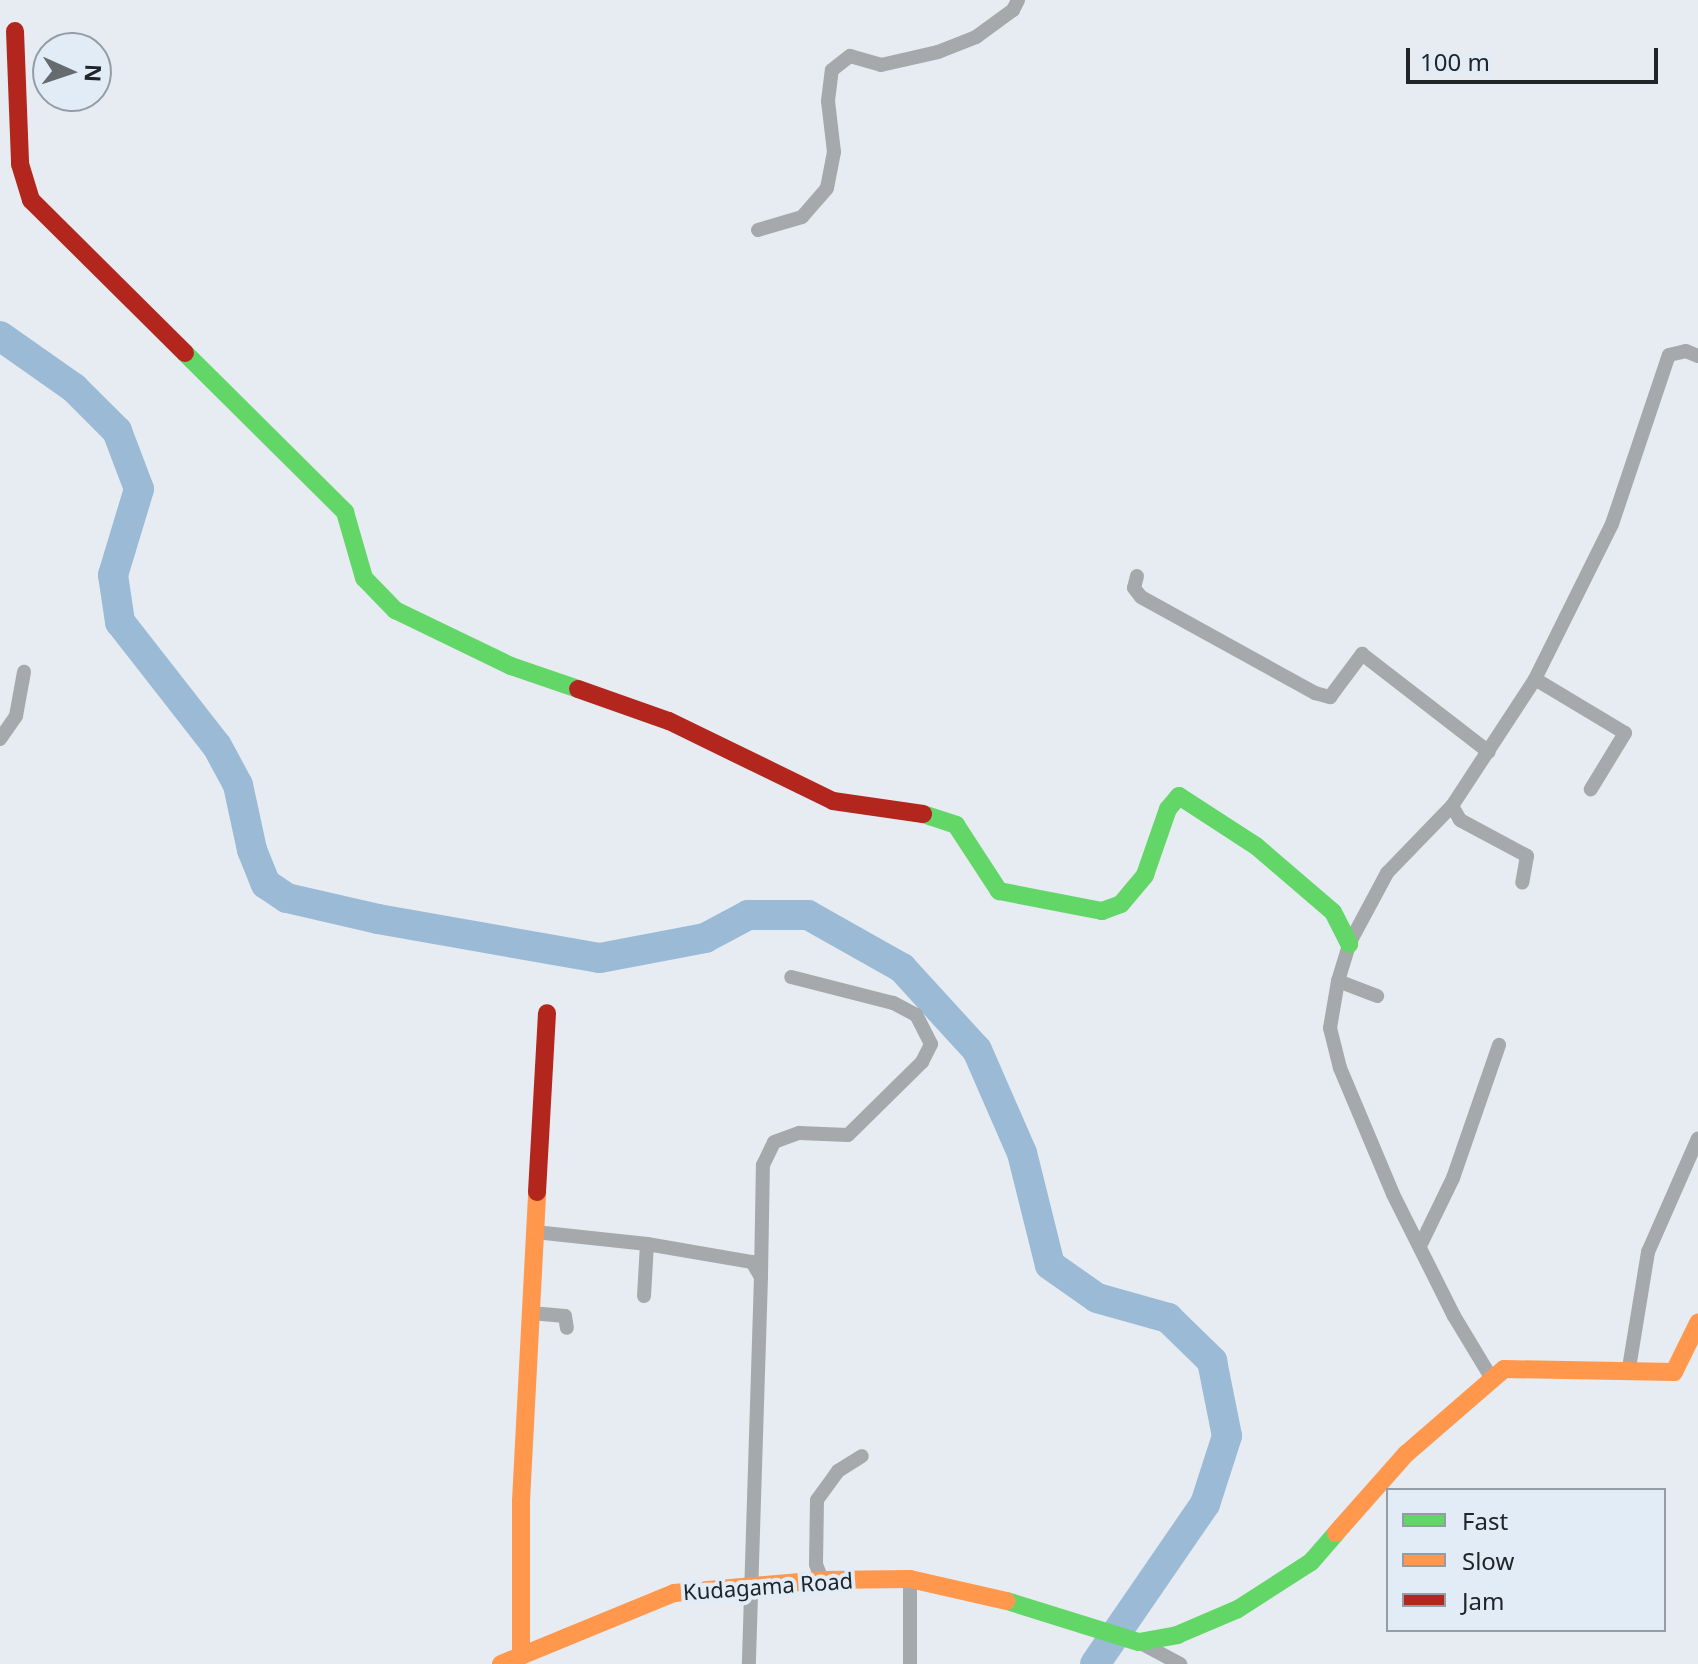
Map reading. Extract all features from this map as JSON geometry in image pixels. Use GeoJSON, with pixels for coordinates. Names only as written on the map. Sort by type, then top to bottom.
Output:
{"type":"FeatureCollection","features":[{"type":"Feature","properties":{"kind":"street"},"geometry":{"type":"LineString","coordinates":[[758,230],[802,217],[827,188],[834,152],[828,101],[832,70],[850,56],[881,65],[938,52],[976,37],[1013,10],[1018,0]]}},
{"type":"Feature","properties":{"kind":"street"},"geometry":{"type":"LineString","coordinates":[[15,31],[20,164],[31,200],[345,512],[364,578],[395,610],[511,666],[669,721],[833,801],[940,817],[956,825],[961,840],[999,891],[1102,911],[1121,904],[1145,875],[1168,809],[1179,796],[1256,846],[1333,912],[1349,944]]}},
{"type":"Feature","properties":{"kind":"street"},"geometry":{"type":"LineString","coordinates":[[1492,1379],[1454,1316],[1340,1068],[1330,1028],[1338,981],[1349,944],[1387,873],[1452,806],[1535,679],[1612,524],[1669,355],[1686,351],[1698,356]]}},
{"type":"Feature","properties":{"kind":"street"},"geometry":{"type":"LineString","coordinates":[[1137,576],[1134,588],[1141,597],[1315,693],[1330,697],[1362,654],[1489,752]]}},
{"type":"Feature","properties":{"kind":"street"},"geometry":{"type":"LineString","coordinates":[[0,739],[16,716],[24,672]]}},
{"type":"Feature","properties":{"kind":"street"},"geometry":{"type":"LineString","coordinates":[[1535,679],[1625,733],[1591,789]]}},
{"type":"Feature","properties":{"kind":"street"},"geometry":{"type":"LineString","coordinates":[[1452,806],[1460,820],[1527,856],[1522,883]]}},
{"type":"Feature","properties":{"kind":"street"},"geometry":{"type":"LineString","coordinates":[[749,1664],[754,1586],[763,1165],[774,1142],[799,1133],[848,1135],[922,1062],[931,1044],[916,1015],[893,1003],[791,977]]}},
{"type":"Feature","properties":{"kind":"street"},"geometry":{"type":"LineString","coordinates":[[1338,981],[1377,996]]}},
{"type":"Feature","properties":{"kind":"street"},"geometry":{"type":"LineString","coordinates":[[521,1656],[521,1501],[547,1013]]}},
{"type":"Feature","properties":{"kind":"street"},"geometry":{"type":"LineString","coordinates":[[1420,1246],[1453,1178],[1499,1045]]}},
{"type":"Feature","properties":{"kind":"street"},"geometry":{"type":"LineString","coordinates":[[1629,1368],[1648,1252],[1698,1138]]}},
{"type":"Feature","properties":{"kind":"street"},"geometry":{"type":"LineString","coordinates":[[535,1232],[647,1244],[752,1262],[761,1277]]}},
{"type":"Feature","properties":{"kind":"street"},"geometry":{"type":"LineString","coordinates":[[644,1296],[647,1244]]}},
{"type":"Feature","properties":{"kind":"street"},"geometry":{"type":"LineString","coordinates":[[531,1313],[565,1316],[567,1328]]}},
{"type":"Feature","properties":{"kind":"street"},"geometry":{"type":"LineString","coordinates":[[1139,1642],[1177,1635],[1238,1609],[1311,1562],[1406,1454],[1504,1369],[1629,1368],[1674,1372],[1698,1323]]}},
{"type":"Feature","properties":{"kind":"street"},"geometry":{"type":"LineString","coordinates":[[822,1580],[816,1564],[817,1500],[838,1471],[862,1456]]}},
{"type":"Feature","properties":{"kind":"street"},"geometry":{"type":"LineString","coordinates":[[910,1579],[910,1664]]}},
{"type":"Feature","properties":{"kind":"street","name":"Kudagama Road"},"geometry":{"type":"LineString","coordinates":[[501,1664],[674,1593],[822,1580],[910,1579],[1045,1610],[1139,1642]]}},
{"type":"Feature","properties":{"kind":"street"},"geometry":{"type":"LineString","coordinates":[[1139,1642],[1180,1664]]}},
{"type":"Feature","properties":{"kind":"waterway"},"geometry":{"type":"LineString","coordinates":[[0,336],[74,388],[117,431],[139,489],[113,575],[120,622],[217,746],[238,785],[252,850],[266,884],[287,898],[378,919],[600,958],[705,938],[748,915],[808,915],[902,968],[977,1050],[1022,1153],[1050,1265],[1097,1298],[1168,1318],[1212,1361],[1227,1436],[1205,1504],[1095,1664]]}},
{"type":"Feature","properties":{"kind":"traffic: fast"},"geometry":{"type":"LineString","coordinates":[[185,353],[345,512],[364,578],[395,610],[511,666],[578,689]]}},
{"type":"Feature","properties":{"kind":"traffic: fast"},"geometry":{"type":"LineString","coordinates":[[923,814],[956,825],[999,891],[1102,911],[1121,904],[1145,875],[1168,809],[1179,796],[1256,846],[1333,912],[1349,944]]}},
{"type":"Feature","properties":{"kind":"traffic: fast"},"geometry":{"type":"LineString","coordinates":[[1007,1601],[1139,1642],[1177,1635],[1238,1609],[1311,1562],[1336,1533]]}},
{"type":"Feature","properties":{"kind":"traffic: slow"},"geometry":{"type":"LineString","coordinates":[[521,1656],[521,1501],[537,1192]]}},
{"type":"Feature","properties":{"kind":"traffic: slow"},"geometry":{"type":"LineString","coordinates":[[1336,1533],[1406,1454],[1504,1369],[1674,1372],[1698,1323]]}},
{"type":"Feature","properties":{"kind":"traffic: slow"},"geometry":{"type":"LineString","coordinates":[[501,1664],[674,1593],[822,1580],[910,1579],[1007,1601]]}},
{"type":"Feature","properties":{"kind":"traffic: jam"},"geometry":{"type":"LineString","coordinates":[[15,31],[20,164],[31,200],[185,353]]}},
{"type":"Feature","properties":{"kind":"traffic: jam"},"geometry":{"type":"LineString","coordinates":[[578,689],[669,721],[833,801],[923,814]]}},
{"type":"Feature","properties":{"kind":"traffic: jam"},"geometry":{"type":"LineString","coordinates":[[537,1192],[547,1013]]}}]}
